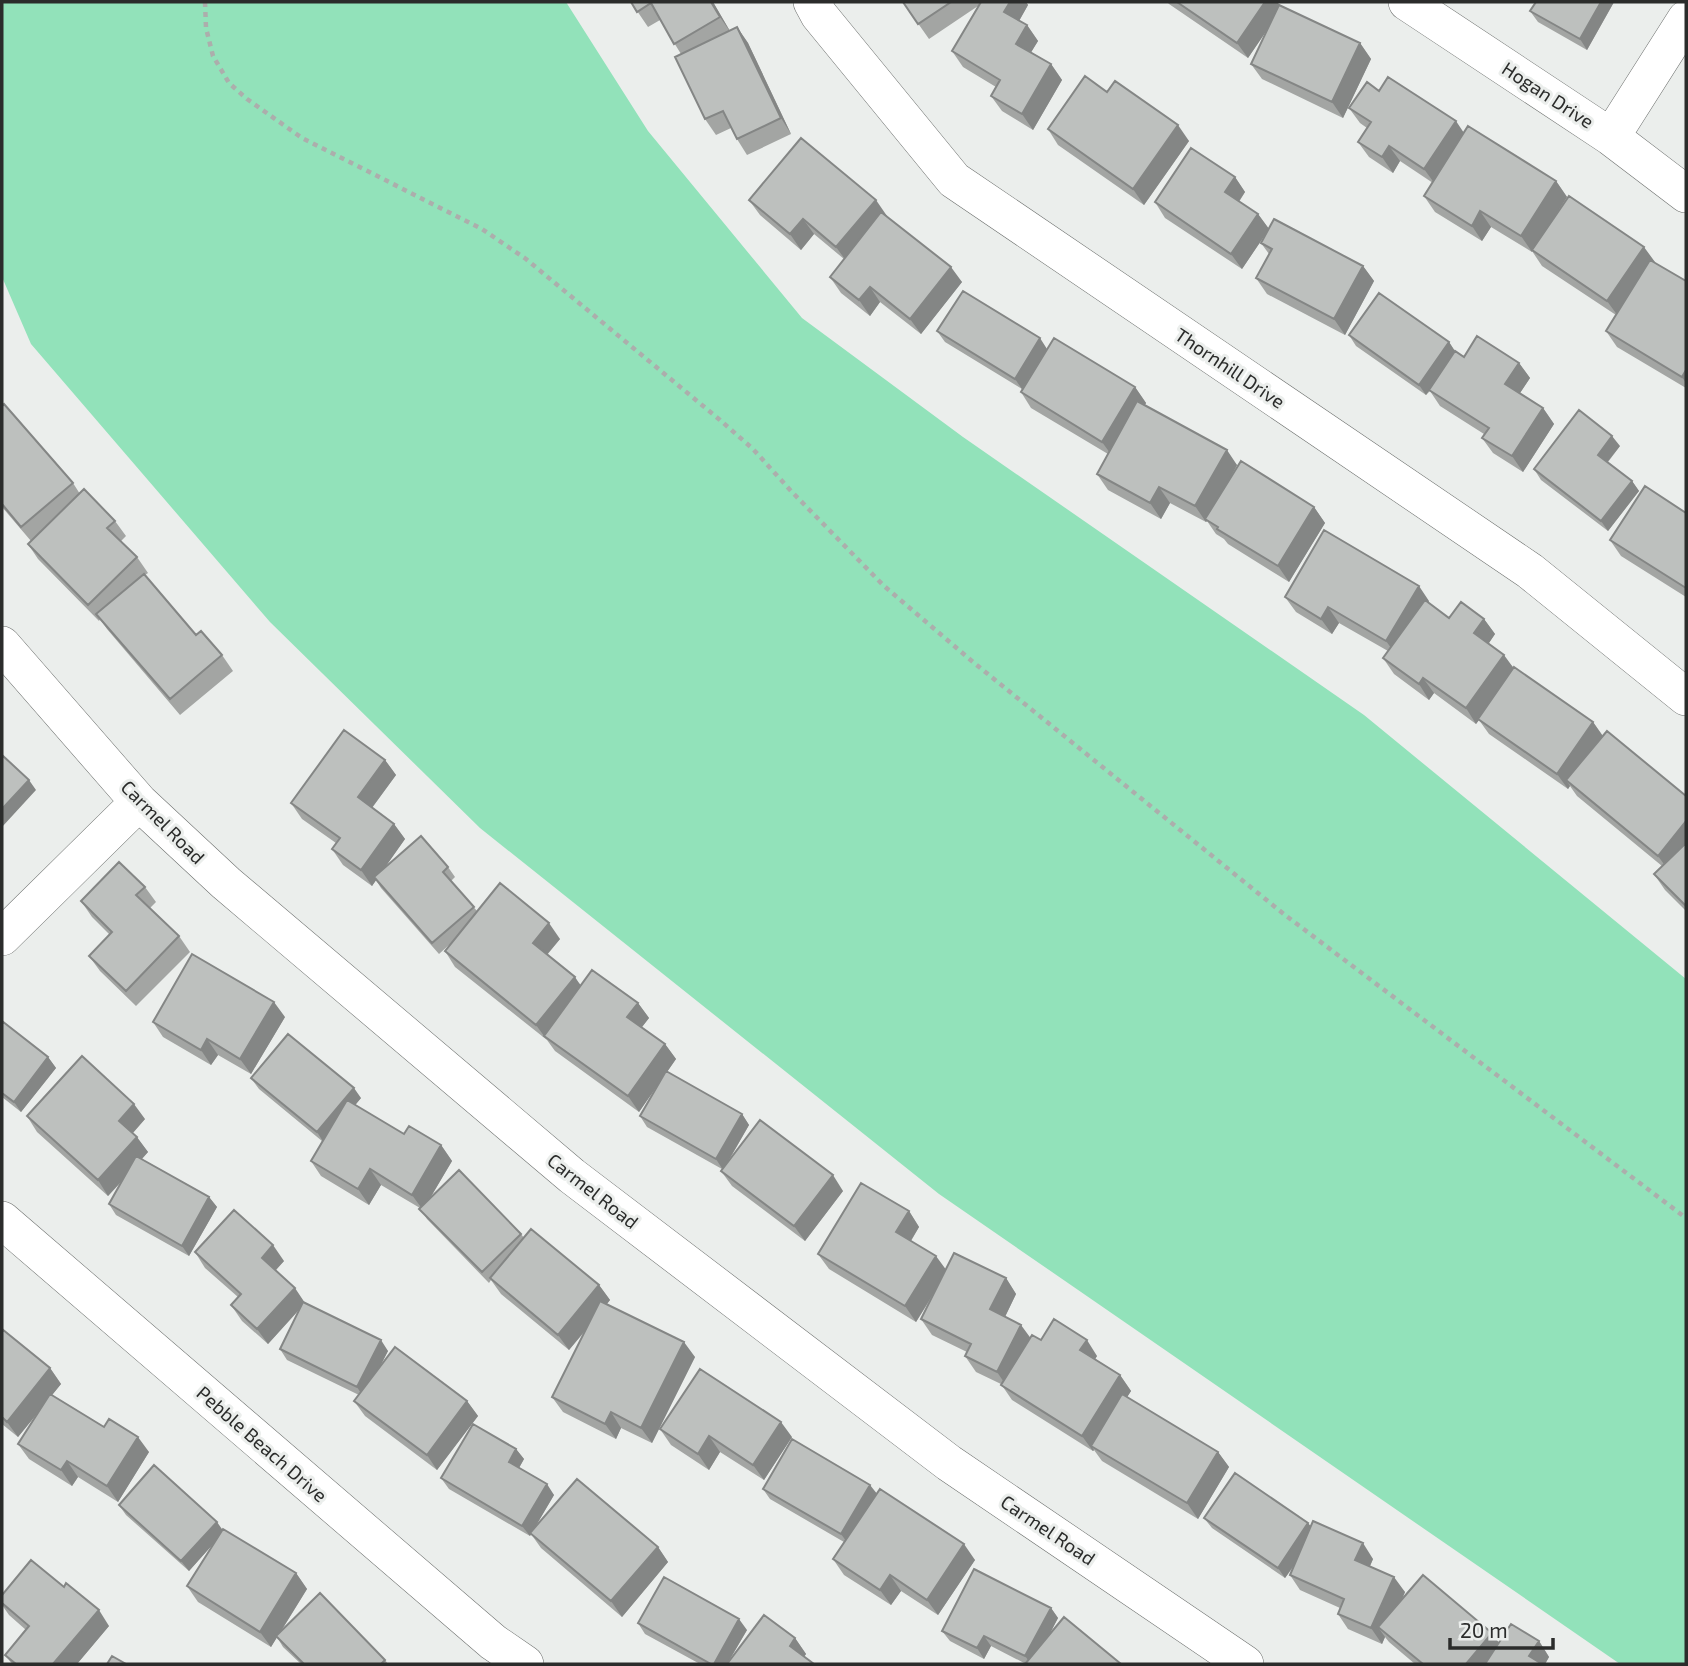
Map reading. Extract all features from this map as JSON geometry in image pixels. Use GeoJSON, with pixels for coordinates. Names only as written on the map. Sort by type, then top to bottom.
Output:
{"type":"FeatureCollection","features":[{"type":"Feature","properties":{"kind":"street","name":"Thornhill Drive"},"geometry":{"type":"LineString","coordinates":[[812,2],[819,15],[954,180],[1530,571],[1686,697]]}},
{"type":"Feature","properties":{"kind":"street","name":"Hogan Drive"},"geometry":{"type":"LineString","coordinates":[[1407,2],[1611,137],[1686,194]]}},
{"type":"Feature","properties":{"kind":"street"},"geometry":{"type":"LineString","coordinates":[[1611,137],[1686,19]]}},
{"type":"Feature","properties":{"kind":"street","name":"Carmel Road"},"geometry":{"type":"LineString","coordinates":[[2,645],[139,802],[226,883],[572,1177],[950,1463],[1245,1664]]}},
{"type":"Feature","properties":{"kind":"street"},"geometry":{"type":"LineString","coordinates":[[2,937],[139,802]]}},
{"type":"Feature","properties":{"kind":"street","name":"Pebble Beach Drive"},"geometry":{"type":"LineString","coordinates":[[2,1220],[493,1642],[526,1664]]}},
{"type":"Feature","properties":{"kind":"path"},"geometry":{"type":"LineString","coordinates":[[205,2],[206,28],[213,56],[229,83],[247,99],[302,138],[482,229],[526,259],[753,449],[884,586],[973,662],[1285,915],[1686,1218]]}},
{"type":"Feature","properties":{"kind":"green space"},"geometry":{"type":"Polygon","coordinates":[[[2,2],[566,2],[648,131],[802,318],[963,437],[1364,715],[1686,979],[1686,1664],[1620,1664],[939,1194],[480,828],[270,622],[31,344],[2,277],[2,2]]]}},
{"type":"Feature","properties":{"kind":"building"},"geometry":{"type":"Polygon","coordinates":[[[631,2],[711,2],[720,17],[674,44],[651,3],[637,12],[631,2]]]}},
{"type":"Feature","properties":{"kind":"building"},"geometry":{"type":"Polygon","coordinates":[[[903,2],[951,2],[918,24],[903,2]]]}},
{"type":"Feature","properties":{"kind":"building"},"geometry":{"type":"Polygon","coordinates":[[[981,2],[1010,2],[1004,12],[1027,25],[1016,44],[1051,64],[1022,114],[991,96],[1000,80],[952,51],[981,2]]]}},
{"type":"Feature","properties":{"kind":"building"},"geometry":{"type":"Polygon","coordinates":[[[1177,2],[1265,2],[1237,43],[1177,2]]]}},
{"type":"Feature","properties":{"kind":"building"},"geometry":{"type":"Polygon","coordinates":[[[1536,2],[1601,2],[1580,39],[1530,11],[1536,2]]]}},
{"type":"Feature","properties":{"kind":"building"},"geometry":{"type":"Polygon","coordinates":[[[1279,5],[1360,43],[1332,102],[1251,64],[1279,5]]]}},
{"type":"Feature","properties":{"kind":"building"},"geometry":{"type":"Polygon","coordinates":[[[737,27],[781,118],[737,139],[723,111],[705,119],[675,57],[737,27]]]}},
{"type":"Feature","properties":{"kind":"building"},"geometry":{"type":"Polygon","coordinates":[[[1085,76],[1107,92],[1115,81],[1178,125],[1133,189],[1048,129],[1085,76]]]}},
{"type":"Feature","properties":{"kind":"building"},"geometry":{"type":"Polygon","coordinates":[[[1388,77],[1456,121],[1424,169],[1389,146],[1382,157],[1358,142],[1371,122],[1349,108],[1367,82],[1379,91],[1388,77]]]}},
{"type":"Feature","properties":{"kind":"building"},"geometry":{"type":"Polygon","coordinates":[[[1468,126],[1556,181],[1521,236],[1480,211],[1472,226],[1424,196],[1468,126]]]}},
{"type":"Feature","properties":{"kind":"building"},"geometry":{"type":"Polygon","coordinates":[[[801,138],[876,200],[836,247],[803,219],[790,234],[749,200],[801,138]]]}},
{"type":"Feature","properties":{"kind":"building"},"geometry":{"type":"Polygon","coordinates":[[[1191,148],[1235,177],[1225,192],[1258,214],[1231,254],[1155,202],[1191,148]]]}},
{"type":"Feature","properties":{"kind":"building"},"geometry":{"type":"Polygon","coordinates":[[[1569,196],[1644,247],[1607,301],[1532,250],[1569,196]]]}},
{"type":"Feature","properties":{"kind":"building"},"geometry":{"type":"Polygon","coordinates":[[[881,212],[951,267],[910,319],[870,287],[859,300],[830,277],[881,212]]]}},
{"type":"Feature","properties":{"kind":"building"},"geometry":{"type":"Polygon","coordinates":[[[1274,219],[1363,266],[1334,319],[1256,278],[1272,249],[1261,243],[1274,219]]]}},
{"type":"Feature","properties":{"kind":"building"},"geometry":{"type":"Polygon","coordinates":[[[1650,260],[1686,281],[1686,370],[1682,377],[1606,331],[1650,260]]]}},
{"type":"Feature","properties":{"kind":"building"},"geometry":{"type":"Polygon","coordinates":[[[963,291],[1040,338],[1015,379],[937,331],[963,291]]]}},
{"type":"Feature","properties":{"kind":"building"},"geometry":{"type":"Polygon","coordinates":[[[1379,293],[1449,342],[1419,385],[1349,335],[1379,293]]]}},
{"type":"Feature","properties":{"kind":"building"},"geometry":{"type":"Polygon","coordinates":[[[1477,336],[1519,363],[1505,384],[1543,408],[1512,456],[1482,438],[1489,428],[1429,390],[1455,351],[1464,357],[1477,336]]]}},
{"type":"Feature","properties":{"kind":"building"},"geometry":{"type":"Polygon","coordinates":[[[1054,338],[1135,387],[1102,442],[1021,392],[1054,338]]]}},
{"type":"Feature","properties":{"kind":"building"},"geometry":{"type":"Polygon","coordinates":[[[1137,401],[1227,450],[1195,506],[1159,487],[1150,503],[1097,474],[1137,401]]]}},
{"type":"Feature","properties":{"kind":"building"},"geometry":{"type":"Polygon","coordinates":[[[4,404],[73,483],[21,527],[2,504],[4,404]]]}},
{"type":"Feature","properties":{"kind":"building"},"geometry":{"type":"Polygon","coordinates":[[[1579,410],[1612,436],[1598,455],[1632,481],[1601,521],[1534,469],[1579,410]]]}},
{"type":"Feature","properties":{"kind":"building"},"geometry":{"type":"Polygon","coordinates":[[[1241,461],[1314,507],[1278,566],[1205,519],[1241,461]]]}},
{"type":"Feature","properties":{"kind":"building"},"geometry":{"type":"Polygon","coordinates":[[[1645,486],[1686,513],[1686,588],[1610,540],[1645,486]]]}},
{"type":"Feature","properties":{"kind":"building"},"geometry":{"type":"Polygon","coordinates":[[[84,489],[115,521],[107,528],[137,557],[88,605],[28,544],[84,489]]]}},
{"type":"Feature","properties":{"kind":"building"},"geometry":{"type":"Polygon","coordinates":[[[1324,530],[1419,586],[1386,641],[1328,607],[1321,619],[1285,597],[1324,530]]]}},
{"type":"Feature","properties":{"kind":"building"},"geometry":{"type":"Polygon","coordinates":[[[144,574],[196,635],[201,631],[222,655],[170,699],[96,614],[144,574]]]}},
{"type":"Feature","properties":{"kind":"building"},"geometry":{"type":"Polygon","coordinates":[[[1425,600],[1449,618],[1461,602],[1484,619],[1474,633],[1504,655],[1466,708],[1423,678],[1419,684],[1383,658],[1425,600]]]}},
{"type":"Feature","properties":{"kind":"building"},"geometry":{"type":"Polygon","coordinates":[[[1514,667],[1593,722],[1557,774],[1478,719],[1514,667]]]}},
{"type":"Feature","properties":{"kind":"building"},"geometry":{"type":"Polygon","coordinates":[[[344,730],[385,760],[358,797],[394,824],[361,870],[332,849],[340,838],[291,803],[344,730]]]}},
{"type":"Feature","properties":{"kind":"building"},"geometry":{"type":"Polygon","coordinates":[[[1607,731],[1686,796],[1686,821],[1658,856],[1566,780],[1607,731]]]}},
{"type":"Feature","properties":{"kind":"building"},"geometry":{"type":"Polygon","coordinates":[[[2,755],[29,780],[2,809],[2,755]]]}},
{"type":"Feature","properties":{"kind":"building"},"geometry":{"type":"Polygon","coordinates":[[[421,836],[448,867],[443,872],[474,907],[432,943],[374,877],[421,836]]]}},
{"type":"Feature","properties":{"kind":"building"},"geometry":{"type":"Polygon","coordinates":[[[1686,843],[1686,906],[1654,874],[1686,843]]]}},
{"type":"Feature","properties":{"kind":"building"},"geometry":{"type":"Polygon","coordinates":[[[119,862],[145,887],[136,895],[179,936],[126,991],[89,956],[112,932],[81,901],[119,862]]]}},
{"type":"Feature","properties":{"kind":"building"},"geometry":{"type":"Polygon","coordinates":[[[500,883],[549,923],[533,943],[575,977],[536,1025],[445,951],[500,883]]]}},
{"type":"Feature","properties":{"kind":"building"},"geometry":{"type":"Polygon","coordinates":[[[192,954],[274,1002],[240,1059],[207,1039],[201,1050],[153,1022],[192,954]]]}},
{"type":"Feature","properties":{"kind":"building"},"geometry":{"type":"Polygon","coordinates":[[[592,970],[638,1003],[627,1017],[665,1044],[628,1096],[544,1036],[592,970]]]}},
{"type":"Feature","properties":{"kind":"building"},"geometry":{"type":"Polygon","coordinates":[[[2,1021],[48,1057],[14,1102],[2,1093],[2,1021]]]}},
{"type":"Feature","properties":{"kind":"building"},"geometry":{"type":"Polygon","coordinates":[[[288,1034],[354,1088],[317,1132],[251,1078],[288,1034]]]}},
{"type":"Feature","properties":{"kind":"building"},"geometry":{"type":"Polygon","coordinates":[[[82,1056],[134,1104],[119,1121],[137,1137],[98,1180],[27,1116],[82,1056]]]}},
{"type":"Feature","properties":{"kind":"building"},"geometry":{"type":"Polygon","coordinates":[[[666,1071],[742,1114],[716,1159],[640,1116],[666,1071]]]}},
{"type":"Feature","properties":{"kind":"building"},"geometry":{"type":"Polygon","coordinates":[[[347,1100],[404,1134],[409,1126],[441,1145],[412,1195],[370,1169],[358,1189],[311,1161],[347,1100]]]}},
{"type":"Feature","properties":{"kind":"building"},"geometry":{"type":"Polygon","coordinates":[[[760,1120],[833,1175],[794,1226],[721,1171],[760,1120]]]}},
{"type":"Feature","properties":{"kind":"building"},"geometry":{"type":"Polygon","coordinates":[[[136,1156],[209,1197],[182,1246],[109,1204],[136,1156]]]}},
{"type":"Feature","properties":{"kind":"building"},"geometry":{"type":"Polygon","coordinates":[[[459,1170],[521,1234],[482,1272],[419,1209],[459,1170]]]}},
{"type":"Feature","properties":{"kind":"building"},"geometry":{"type":"Polygon","coordinates":[[[861,1183],[909,1211],[896,1232],[936,1256],[905,1306],[818,1254],[861,1183]]]}},
{"type":"Feature","properties":{"kind":"building"},"geometry":{"type":"Polygon","coordinates":[[[234,1210],[273,1245],[262,1258],[295,1288],[257,1329],[231,1305],[241,1294],[195,1252],[234,1210]]]}},
{"type":"Feature","properties":{"kind":"building"},"geometry":{"type":"Polygon","coordinates":[[[531,1229],[599,1285],[558,1335],[490,1278],[531,1229]]]}},
{"type":"Feature","properties":{"kind":"building"},"geometry":{"type":"Polygon","coordinates":[[[954,1253],[1006,1278],[990,1309],[1021,1325],[997,1372],[965,1356],[971,1344],[921,1319],[954,1253]]]}},
{"type":"Feature","properties":{"kind":"building"},"geometry":{"type":"Polygon","coordinates":[[[600,1301],[684,1342],[641,1428],[611,1412],[605,1424],[552,1397],[600,1301]]]}},
{"type":"Feature","properties":{"kind":"building"},"geometry":{"type":"Polygon","coordinates":[[[303,1302],[381,1340],[357,1387],[280,1349],[303,1302]]]}},
{"type":"Feature","properties":{"kind":"building"},"geometry":{"type":"Polygon","coordinates":[[[1054,1319],[1087,1340],[1080,1350],[1120,1375],[1082,1436],[1001,1385],[1032,1335],[1041,1340],[1054,1319]]]}},
{"type":"Feature","properties":{"kind":"building"},"geometry":{"type":"Polygon","coordinates":[[[2,1329],[50,1368],[7,1422],[2,1417],[2,1329]]]}},
{"type":"Feature","properties":{"kind":"building"},"geometry":{"type":"Polygon","coordinates":[[[395,1347],[467,1401],[427,1455],[354,1401],[395,1347]]]}},
{"type":"Feature","properties":{"kind":"building"},"geometry":{"type":"Polygon","coordinates":[[[700,1369],[781,1422],[753,1465],[709,1436],[698,1454],[660,1429],[700,1369]]]}},
{"type":"Feature","properties":{"kind":"building"},"geometry":{"type":"Polygon","coordinates":[[[50,1394],[104,1427],[109,1419],[138,1437],[107,1486],[67,1461],[61,1470],[18,1444],[50,1394]]]}},
{"type":"Feature","properties":{"kind":"building"},"geometry":{"type":"Polygon","coordinates":[[[1122,1394],[1218,1452],[1187,1503],[1091,1446],[1122,1394]]]}},
{"type":"Feature","properties":{"kind":"building"},"geometry":{"type":"Polygon","coordinates":[[[473,1424],[516,1449],[509,1462],[547,1484],[522,1526],[441,1478],[473,1424]]]}},
{"type":"Feature","properties":{"kind":"building"},"geometry":{"type":"Polygon","coordinates":[[[792,1439],[870,1485],[841,1534],[763,1489],[792,1439]]]}},
{"type":"Feature","properties":{"kind":"building"},"geometry":{"type":"Polygon","coordinates":[[[154,1465],[217,1522],[181,1561],[119,1505],[154,1465]]]}},
{"type":"Feature","properties":{"kind":"building"},"geometry":{"type":"Polygon","coordinates":[[[1235,1473],[1308,1523],[1278,1568],[1204,1518],[1235,1473]]]}},
{"type":"Feature","properties":{"kind":"building"},"geometry":{"type":"Polygon","coordinates":[[[577,1479],[658,1547],[611,1601],[530,1533],[577,1479]]]}},
{"type":"Feature","properties":{"kind":"building"},"geometry":{"type":"Polygon","coordinates":[[[880,1489],[964,1544],[927,1600],[890,1575],[880,1590],[833,1559],[880,1489]]]}},
{"type":"Feature","properties":{"kind":"building"},"geometry":{"type":"Polygon","coordinates":[[[1313,1521],[1363,1543],[1355,1560],[1394,1577],[1371,1628],[1338,1614],[1344,1599],[1290,1575],[1313,1521]]]}},
{"type":"Feature","properties":{"kind":"building"},"geometry":{"type":"Polygon","coordinates":[[[223,1529],[296,1573],[260,1632],[187,1586],[223,1529]]]}},
{"type":"Feature","properties":{"kind":"building"},"geometry":{"type":"Polygon","coordinates":[[[31,1560],[64,1587],[66,1583],[99,1610],[53,1664],[16,1664],[5,1655],[29,1626],[2,1603],[2,1595],[31,1560]]]}},
{"type":"Feature","properties":{"kind":"building"},"geometry":{"type":"Polygon","coordinates":[[[974,1569],[1051,1608],[1025,1656],[984,1636],[977,1648],[942,1631],[974,1569]]]}},
{"type":"Feature","properties":{"kind":"building"},"geometry":{"type":"Polygon","coordinates":[[[1423,1575],[1492,1633],[1466,1664],[1423,1664],[1378,1627],[1423,1575]]]}},
{"type":"Feature","properties":{"kind":"building"},"geometry":{"type":"Polygon","coordinates":[[[664,1577],[739,1619],[714,1664],[638,1623],[664,1577]]]}},
{"type":"Feature","properties":{"kind":"building"},"geometry":{"type":"Polygon","coordinates":[[[320,1593],[385,1660],[381,1664],[304,1664],[276,1636],[320,1593]]]}},
{"type":"Feature","properties":{"kind":"building"},"geometry":{"type":"Polygon","coordinates":[[[764,1615],[795,1638],[790,1646],[814,1664],[727,1664],[764,1615]]]}},
{"type":"Feature","properties":{"kind":"building"},"geometry":{"type":"Polygon","coordinates":[[[1064,1617],[1121,1664],[1025,1664],[1064,1617]]]}},
{"type":"Feature","properties":{"kind":"building"},"geometry":{"type":"Polygon","coordinates":[[[1511,1624],[1539,1641],[1529,1656],[1542,1664],[1485,1664],[1511,1624]]]}},
{"type":"Feature","properties":{"kind":"building"},"geometry":{"type":"Polygon","coordinates":[[[112,1656],[126,1664],[107,1664],[112,1656]]]}}]}
